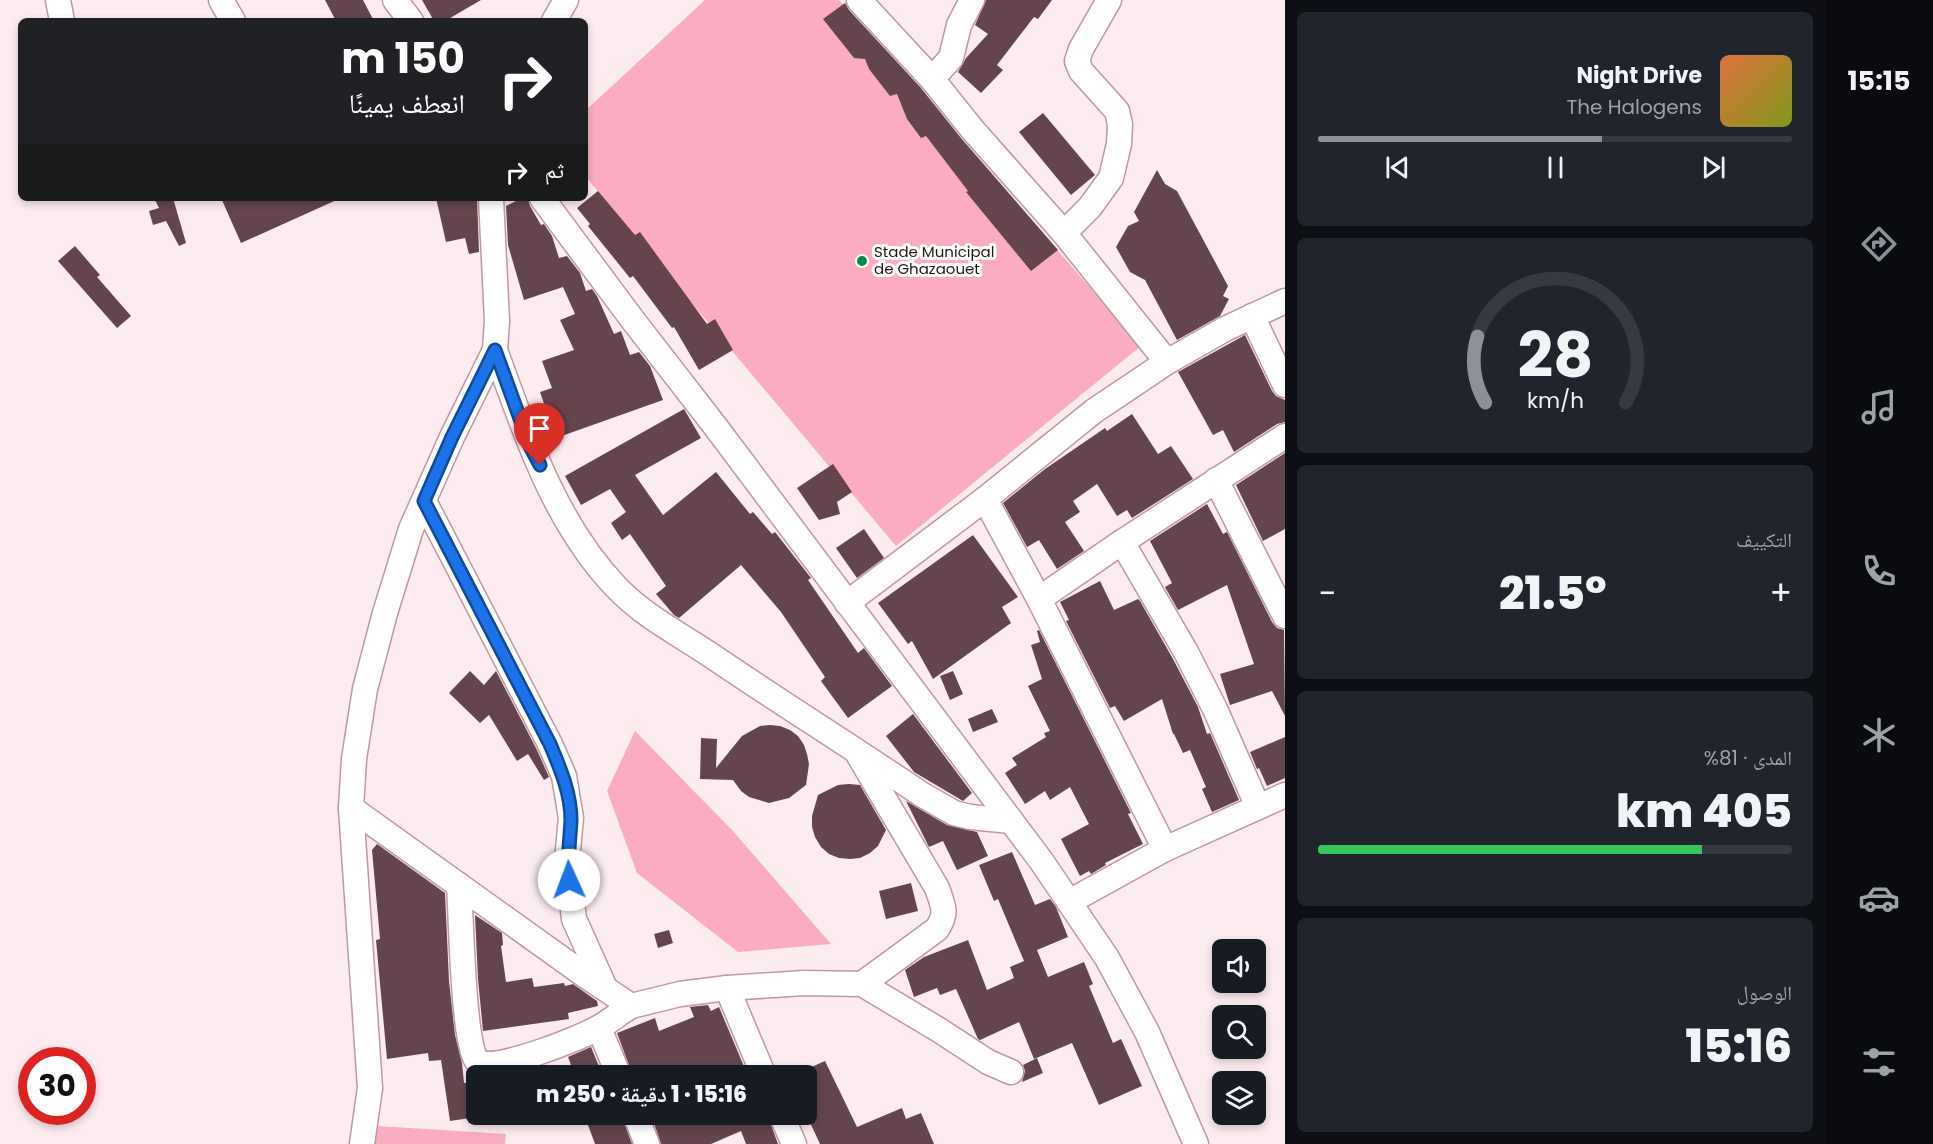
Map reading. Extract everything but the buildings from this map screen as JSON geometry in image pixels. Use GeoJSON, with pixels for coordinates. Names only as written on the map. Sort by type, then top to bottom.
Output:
{"type":"FeatureCollection","features":[{"type":"Feature","properties":{"kind":"street"},"geometry":{"type":"LineString","coordinates":[[58,0],[61,18]]}},
{"type":"Feature","properties":{"kind":"street"},"geometry":{"type":"LineString","coordinates":[[221,0],[231,18]]}},
{"type":"Feature","properties":{"kind":"street"},"geometry":{"type":"LineString","coordinates":[[395,0],[409,18]]}},
{"type":"Feature","properties":{"kind":"street"},"geometry":{"type":"LineString","coordinates":[[556,18],[566,0]]}},
{"type":"Feature","properties":{"kind":"street"},"geometry":{"type":"LineString","coordinates":[[859,0],[932,79],[972,129],[1064,233],[1167,362]]}},
{"type":"Feature","properties":{"kind":"street"},"geometry":{"type":"LineString","coordinates":[[932,79],[951,58],[958,25],[972,0]]}},
{"type":"Feature","properties":{"kind":"street"},"geometry":{"type":"LineString","coordinates":[[1064,233],[1090,207],[1111,178],[1119,144],[1120,124],[1117,111],[1081,71],[1077,61],[1081,49],[1109,0]]}},
{"type":"Feature","properties":{"kind":"street"},"geometry":{"type":"LineString","coordinates":[[491,201],[495,350],[530,446],[559,504],[586,549],[616,587],[648,617],[708,653],[921,794],[954,813],[1011,821]]}},
{"type":"Feature","properties":{"kind":"street"},"geometry":{"type":"LineString","coordinates":[[544,201],[1070,902],[1107,958],[1147,1032],[1196,1144]]}},
{"type":"Feature","properties":{"kind":"street"},"geometry":{"type":"LineString","coordinates":[[847,603],[985,500],[1094,411],[1167,362],[1252,316],[1285,301]]}},
{"type":"Feature","properties":{"kind":"street"},"geometry":{"type":"LineString","coordinates":[[1252,316],[1285,385]]}},
{"type":"Feature","properties":{"kind":"street"},"geometry":{"type":"LineString","coordinates":[[362,1144],[370,1088],[351,808],[354,759],[365,689],[411,529],[452,437],[495,350]]}},
{"type":"Feature","properties":{"kind":"street"},"geometry":{"type":"LineString","coordinates":[[1039,599],[1285,436]]}},
{"type":"Feature","properties":{"kind":"street"},"geometry":{"type":"LineString","coordinates":[[1216,480],[1285,616]]}},
{"type":"Feature","properties":{"kind":"street"},"geometry":{"type":"LineString","coordinates":[[985,500],[1039,599],[1165,849]]}},
{"type":"Feature","properties":{"kind":"street"},"geometry":{"type":"LineString","coordinates":[[424,501],[550,744],[564,776],[571,818],[567,860],[574,919],[605,988]]}},
{"type":"Feature","properties":{"kind":"street"},"geometry":{"type":"LineString","coordinates":[[1122,542],[1186,652],[1215,709],[1257,807]]}},
{"type":"Feature","properties":{"kind":"street"},"geometry":{"type":"LineString","coordinates":[[856,750],[937,888],[944,909],[944,918],[937,929],[862,984]]}},
{"type":"Feature","properties":{"kind":"street"},"geometry":{"type":"LineString","coordinates":[[1070,902],[1165,849],[1285,795]]}},
{"type":"Feature","properties":{"kind":"street"},"geometry":{"type":"LineString","coordinates":[[351,808],[631,1006]]}},
{"type":"Feature","properties":{"kind":"street"},"geometry":{"type":"LineString","coordinates":[[459,885],[468,1029],[472,1053],[478,1062],[483,1064],[496,1064],[569,1042],[599,1028],[631,1006],[680,994],[727,988],[804,983],[862,984],[988,1062],[1011,1072]]}},
{"type":"Feature","properties":{"kind":"street"},"geometry":{"type":"LineString","coordinates":[[727,988],[759,1065]]}},
{"type":"Feature","properties":{"kind":"street"},"geometry":{"type":"LineString","coordinates":[[599,1028],[614,1065]]}},
{"type":"Feature","properties":{"kind":"street"},"geometry":{"type":"LineString","coordinates":[[639,1125],[647,1144]]}},
{"type":"Feature","properties":{"kind":"street"},"geometry":{"type":"LineString","coordinates":[[786,1125],[794,1144]]}},
{"type":"Feature","properties":{"kind":"shaded area","name":"Stade Municipal de Ghazaouet"},"geometry":{"type":"Polygon","coordinates":[[[705,0],[839,0],[1141,346],[896,546],[588,180],[588,108],[705,0]]]}},
{"type":"Feature","properties":{"kind":"shaded area"},"geometry":{"type":"Polygon","coordinates":[[[635,731],[732,830],[831,944],[738,952],[637,873],[607,791],[635,731]]]}},
{"type":"Feature","properties":{"kind":"shaded area"},"geometry":{"type":"Polygon","coordinates":[[[377,1126],[506,1134],[505,1144],[375,1144],[377,1126]]]}},
{"type":"Feature","properties":{"kind":"place","name":"Stade Municipal de Ghazaouet"},"geometry":{"type":"Point","coordinates":[862,261]}},
{"type":"Feature","properties":{"kind":"route"},"geometry":{"type":"LineString","coordinates":[[540,465],[530,446],[495,350],[452,437],[424,501],[550,744],[564,776],[571,818],[567,860],[569,880]]}}]}
